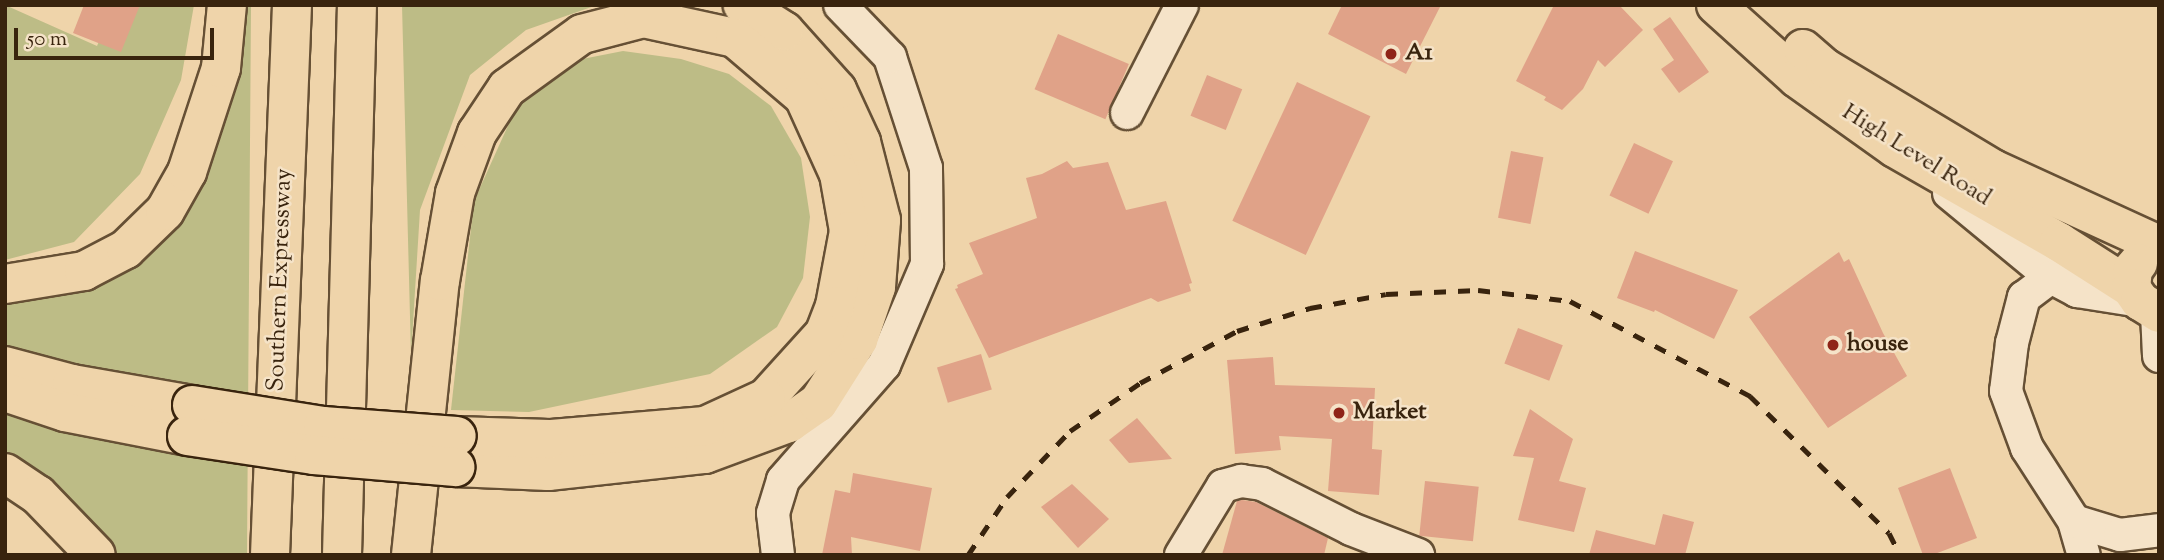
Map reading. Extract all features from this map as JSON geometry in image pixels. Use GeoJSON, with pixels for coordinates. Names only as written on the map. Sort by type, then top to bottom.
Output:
{"type":"FeatureCollection","features":[{"type":"Feature","properties":{"kind":"highway"},"geometry":{"type":"LineString","coordinates":[[5,284],[84,271],[126,249],[164,211],[187,172],[221,68],[227,5]]}},
{"type":"Feature","properties":{"kind":"highway","name":"Southern Expressway"},"geometry":{"type":"LineString","coordinates":[[270,555],[292,5]]}},
{"type":"Feature","properties":{"kind":"highway"},"geometry":{"type":"LineString","coordinates":[[342,555],[357,5]]}},
{"type":"Feature","properties":{"kind":"highway"},"geometry":{"type":"LineString","coordinates":[[5,392],[65,412],[190,421],[323,426],[548,471],[705,454],[789,423],[818,403],[859,341],[876,287],[881,220],[861,142],[837,90],[784,30],[743,5]]}},
{"type":"Feature","properties":{"kind":"highway","name":"High Level Road"},"geometry":{"type":"LineString","coordinates":[[1716,5],[1797,78],[1895,148],[2059,242],[2152,322]]}},
{"type":"Feature","properties":{"kind":"highway","name":"High Level Road"},"geometry":{"type":"LineString","coordinates":[[1751,5],[1825,68],[1993,169],[2159,247]]}},
{"type":"Feature","properties":{"kind":"highway"},"geometry":{"type":"LineString","coordinates":[[411,555],[440,281],[455,193],[477,133],[507,88],[582,34],[643,18],[735,38],[804,96],[839,174],[849,231],[835,306],[824,334],[766,398],[705,426],[549,439],[456,451]]}},
{"type":"Feature","properties":{"kind":"highway"},"geometry":{"type":"LineString","coordinates":[[2152,322],[2133,269],[2142,257],[2159,247]]}},
{"type":"Feature","properties":{"kind":"highway"},"geometry":{"type":"LineString","coordinates":[[5,366],[190,421]]}},
{"type":"Feature","properties":{"kind":"highway"},"geometry":{"type":"LineString","coordinates":[[5,473],[38,495],[96,555]]}},
{"type":"Feature","properties":{"kind":"street"},"geometry":{"type":"LineString","coordinates":[[778,555],[774,513],[783,480],[884,366],[927,264],[926,168],[890,57],[840,5]]}},
{"type":"Feature","properties":{"kind":"street"},"geometry":{"type":"LineString","coordinates":[[1127,113],[1182,5]]}},
{"type":"Feature","properties":{"kind":"street"},"geometry":{"type":"LineString","coordinates":[[1895,148],[2051,277],[2077,291],[2152,322]]}},
{"type":"Feature","properties":{"kind":"street"},"geometry":{"type":"LineString","coordinates":[[2051,277],[2024,297],[2012,343],[2006,391],[2027,448],[2074,522],[2084,555]]}},
{"type":"Feature","properties":{"kind":"street"},"geometry":{"type":"LineString","coordinates":[[1181,555],[1223,486],[1232,482],[1251,481],[1351,529],[1418,555]]}},
{"type":"Feature","properties":{"kind":"street"},"geometry":{"type":"LineString","coordinates":[[2074,522],[2120,535],[2159,530]]}},
{"type":"Feature","properties":{"kind":"shaded area"},"geometry":{"type":"Polygon","coordinates":[[[5,5],[97,46],[115,5],[194,5],[181,80],[140,174],[74,242],[5,260],[5,5]]]}},
{"type":"Feature","properties":{"kind":"shaded area"},"geometry":{"type":"Polygon","coordinates":[[[235,5],[251,5],[247,555],[118,555],[51,490],[5,458],[5,295],[167,222],[235,5]]]}},
{"type":"Feature","properties":{"kind":"shaded area"},"geometry":{"type":"Polygon","coordinates":[[[402,5],[597,5],[526,30],[470,75],[420,210],[411,356],[402,5]]]}},
{"type":"Feature","properties":{"kind":"shaded area"},"geometry":{"type":"Polygon","coordinates":[[[623,51],[681,59],[729,74],[771,106],[801,158],[810,217],[803,278],[777,327],[710,374],[529,412],[451,410],[474,201],[520,99],[567,62],[623,51]]]}},
{"type":"Feature","properties":{"kind":"building"},"geometry":{"type":"Polygon","coordinates":[[[84,5],[140,5],[121,52],[73,33],[84,5]]]}},
{"type":"Feature","properties":{"kind":"building","name":"A1"},"geometry":{"type":"Polygon","coordinates":[[[1342,5],[1441,5],[1406,74],[1328,34],[1342,5]]]}},
{"type":"Feature","properties":{"kind":"building"},"geometry":{"type":"Polygon","coordinates":[[[1554,5],[1619,5],[1643,30],[1605,67],[1598,60],[1583,89],[1562,110],[1544,100],[1546,97],[1516,81],[1554,5]]]}},
{"type":"Feature","properties":{"kind":"building"},"geometry":{"type":"Polygon","coordinates":[[[1670,17],[1709,72],[1679,93],[1661,69],[1674,60],[1653,29],[1670,17]]]}},
{"type":"Feature","properties":{"kind":"building"},"geometry":{"type":"Polygon","coordinates":[[[1058,34],[1129,64],[1105,119],[1035,89],[1058,34]]]}},
{"type":"Feature","properties":{"kind":"building"},"geometry":{"type":"Polygon","coordinates":[[[1207,75],[1242,89],[1226,130],[1191,116],[1207,75]]]}},
{"type":"Feature","properties":{"kind":"building"},"geometry":{"type":"Polygon","coordinates":[[[1297,82],[1370,116],[1306,255],[1232,221],[1297,82]]]}},
{"type":"Feature","properties":{"kind":"building"},"geometry":{"type":"Polygon","coordinates":[[[1634,143],[1673,161],[1648,214],[1609,196],[1634,143]]]}},
{"type":"Feature","properties":{"kind":"building"},"geometry":{"type":"Polygon","coordinates":[[[1511,151],[1543,157],[1530,224],[1498,218],[1511,151]]]}},
{"type":"Feature","properties":{"kind":"building"},"geometry":{"type":"Polygon","coordinates":[[[1067,161],[1073,168],[1108,162],[1126,210],[1166,201],[1192,283],[1189,284],[1191,291],[1158,302],[1151,298],[989,358],[955,289],[958,288],[957,285],[983,274],[969,243],[1037,218],[1026,178],[1042,174],[1067,161]]]}},
{"type":"Feature","properties":{"kind":"building"},"geometry":{"type":"Polygon","coordinates":[[[1635,251],[1738,290],[1714,339],[1655,310],[1654,312],[1617,298],[1635,251]]]}},
{"type":"Feature","properties":{"kind":"building","name":"house"},"geometry":{"type":"Polygon","coordinates":[[[1839,252],[1844,262],[1849,259],[1883,333],[1907,376],[1828,428],[1749,317],[1839,252]]]}},
{"type":"Feature","properties":{"kind":"building"},"geometry":{"type":"Polygon","coordinates":[[[1518,328],[1563,345],[1549,381],[1504,363],[1518,328]]]}},
{"type":"Feature","properties":{"kind":"building"},"geometry":{"type":"Polygon","coordinates":[[[981,354],[992,389],[948,403],[937,367],[981,354]]]}},
{"type":"Feature","properties":{"kind":"building"},"geometry":{"type":"Polygon","coordinates":[[[1273,357],[1275,385],[1375,388],[1372,449],[1382,450],[1379,495],[1328,491],[1332,439],[1279,436],[1281,450],[1235,454],[1227,360],[1273,357]]]}},
{"type":"Feature","properties":{"kind":"building"},"geometry":{"type":"Polygon","coordinates":[[[1530,409],[1573,439],[1559,481],[1586,488],[1574,532],[1518,520],[1534,458],[1513,456],[1530,409]]]}},
{"type":"Feature","properties":{"kind":"building"},"geometry":{"type":"Polygon","coordinates":[[[1137,418],[1172,459],[1129,463],[1109,440],[1137,418]]]}},
{"type":"Feature","properties":{"kind":"building"},"geometry":{"type":"Polygon","coordinates":[[[1950,468],[1977,538],[1932,555],[1923,555],[1898,488],[1950,468]]]}},
{"type":"Feature","properties":{"kind":"building"},"geometry":{"type":"Polygon","coordinates":[[[853,473],[932,488],[920,551],[851,537],[852,555],[822,555],[835,490],[850,493],[853,473]]]}},
{"type":"Feature","properties":{"kind":"building"},"geometry":{"type":"Polygon","coordinates":[[[1425,481],[1479,487],[1473,541],[1419,536],[1425,481]]]}},
{"type":"Feature","properties":{"kind":"building"},"geometry":{"type":"Polygon","coordinates":[[[1072,484],[1109,519],[1078,548],[1041,507],[1072,484]]]}},
{"type":"Feature","properties":{"kind":"building"},"geometry":{"type":"Polygon","coordinates":[[[1237,501],[1256,502],[1328,538],[1324,555],[1222,555],[1237,501]]]}},
{"type":"Feature","properties":{"kind":"building"},"geometry":{"type":"Polygon","coordinates":[[[1663,514],[1694,522],[1685,555],[1589,555],[1596,530],[1655,545],[1663,514]]]}},
{"type":"Feature","properties":{"kind":"railway"},"geometry":{"type":"LineString","coordinates":[[968,555],[1007,497],[1070,431],[1140,383],[1237,331],[1310,308],[1386,294],[1478,290],[1570,301],[1750,396],[1889,533],[1900,555]]}},
{"type":"Feature","properties":{"kind":"place","name":"A1"},"geometry":{"type":"Point","coordinates":[1391,54]}},
{"type":"Feature","properties":{"kind":"place","name":"house"},"geometry":{"type":"Point","coordinates":[1833,345]}},
{"type":"Feature","properties":{"kind":"place","name":"Market"},"geometry":{"type":"Point","coordinates":[1339,413]}}]}
